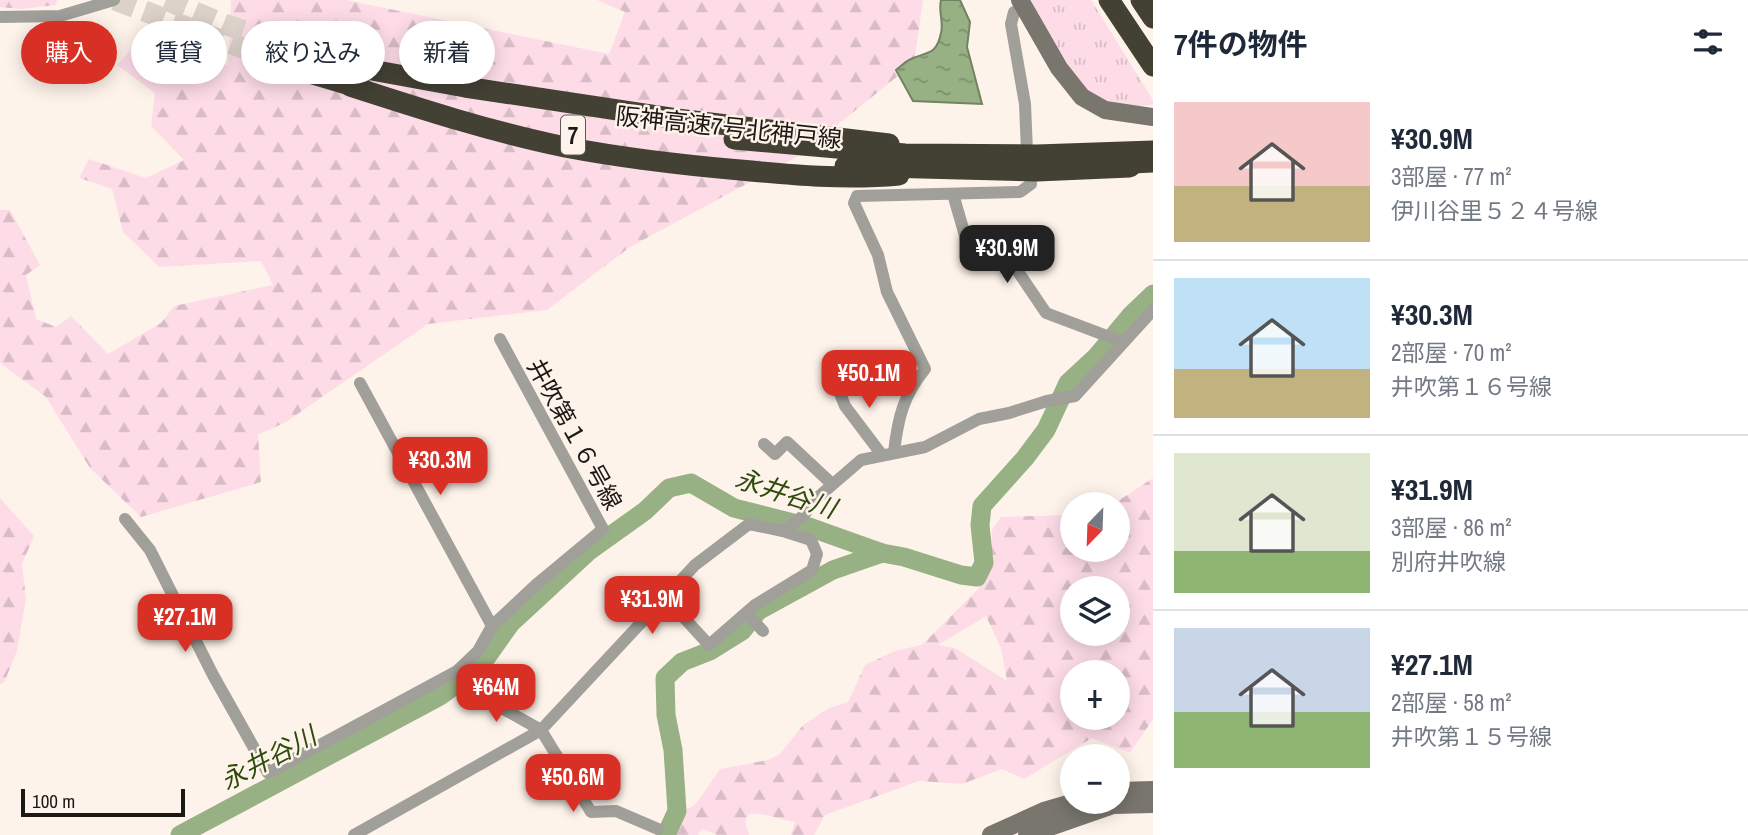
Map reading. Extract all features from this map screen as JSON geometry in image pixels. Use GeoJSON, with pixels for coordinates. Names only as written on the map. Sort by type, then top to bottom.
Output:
{"type":"FeatureCollection","features":[{"type":"Feature","properties":{"kind":"highway"},"geometry":{"type":"LineString","coordinates":[[1109,0],[1153,66]]}},
{"type":"Feature","properties":{"kind":"highway"},"geometry":{"type":"LineString","coordinates":[[1141,0],[1153,18]]}},
{"type":"Feature","properties":{"kind":"highway"},"geometry":{"type":"LineString","coordinates":[[385,80],[677,119],[862,140],[980,159],[1103,159],[1153,153]]}},
{"type":"Feature","properties":{"kind":"highway","name":"阪神高速7号北神戸線"},"geometry":{"type":"LineString","coordinates":[[385,82],[599,122],[734,139],[905,154],[1153,153]]}},
{"type":"Feature","properties":{"kind":"highway"},"geometry":{"type":"LineString","coordinates":[[370,84],[443,116],[566,147],[721,168],[818,177],[862,178],[981,169],[1153,163]]}},
{"type":"Feature","properties":{"kind":"highway","name":"阪神高速7号北神戸線"},"geometry":{"type":"LineString","coordinates":[[376,84],[466,114],[596,139],[732,156],[845,166],[1037,171],[1153,163]]}},
{"type":"Feature","properties":{"kind":"street"},"geometry":{"type":"LineString","coordinates":[[0,16],[60,16],[114,0]]}},
{"type":"Feature","properties":{"kind":"street"},"geometry":{"type":"LineString","coordinates":[[1027,152],[1025,104],[1011,24],[1014,12],[1022,4],[1059,68],[1083,97],[1105,110],[1153,117]]}},
{"type":"Feature","properties":{"kind":"street"},"geometry":{"type":"LineString","coordinates":[[888,453],[911,386],[925,369],[887,292],[878,255],[854,203],[857,196],[1020,192],[1031,184],[1029,167]]}},
{"type":"Feature","properties":{"kind":"street"},"geometry":{"type":"LineString","coordinates":[[953,194],[967,239],[975,250],[1013,264],[1046,313],[1116,339]]}},
{"type":"Feature","properties":{"kind":"street"},"geometry":{"type":"LineString","coordinates":[[783,531],[803,516],[817,498],[861,460],[925,447],[979,419],[1075,396],[1116,339],[1153,310]]}},
{"type":"Feature","properties":{"kind":"street","name":"井吹第１６号線"},"geometry":{"type":"LineString","coordinates":[[125,519],[150,550],[213,675],[268,773],[458,673],[478,651],[492,626],[538,583],[603,529],[500,339]]}},
{"type":"Feature","properties":{"kind":"street"},"geometry":{"type":"LineString","coordinates":[[834,378],[845,406],[888,453]]}},
{"type":"Feature","properties":{"kind":"street"},"geometry":{"type":"LineString","coordinates":[[360,383],[492,626]]}},
{"type":"Feature","properties":{"kind":"street"},"geometry":{"type":"LineString","coordinates":[[764,444],[775,454],[787,442],[832,484]]}},
{"type":"Feature","properties":{"kind":"street"},"geometry":{"type":"LineString","coordinates":[[354,835],[541,730],[665,597],[695,565],[749,524],[811,540],[817,554],[812,570],[753,621],[709,645],[665,597]]}},
{"type":"Feature","properties":{"kind":"street"},"geometry":{"type":"LineString","coordinates":[[458,673],[468,689],[541,730],[591,812],[616,811],[658,829]]}},
{"type":"Feature","properties":{"kind":"street"},"geometry":{"type":"LineString","coordinates":[[1130,791],[1153,790]]}},
{"type":"Feature","properties":{"kind":"street"},"geometry":{"type":"LineString","coordinates":[[1027,835],[1113,805],[1153,804]]}},
{"type":"Feature","properties":{"kind":"street"},"geometry":{"type":"LineString","coordinates":[[991,835],[1060,806]]}},
{"type":"Feature","properties":{"kind":"green space"},"geometry":{"type":"Polygon","coordinates":[[[0,0],[57,0],[56,5],[21,9],[0,7],[0,0]]]}},
{"type":"Feature","properties":{"kind":"green space"},"geometry":{"type":"Polygon","coordinates":[[[231,0],[346,0],[448,21],[399,21],[399,84],[495,84],[495,31],[609,54],[625,12],[597,0],[923,0],[914,63],[800,155],[630,247],[547,310],[428,324],[286,422],[258,435],[261,482],[141,517],[90,468],[46,397],[0,363],[0,210],[10,210],[40,265],[26,275],[36,319],[56,327],[71,316],[108,354],[161,323],[174,306],[273,285],[261,261],[159,267],[123,232],[112,189],[79,178],[89,159],[146,178],[184,160],[151,126],[155,93],[143,84],[227,84],[231,0]]]}},
{"type":"Feature","properties":{"kind":"green space"},"geometry":{"type":"Polygon","coordinates":[[[1031,0],[1091,0],[1153,100],[1153,105],[1117,108],[1096,98],[1080,85],[1031,0]]]}},
{"type":"Feature","properties":{"kind":"green space"},"geometry":{"type":"Polygon","coordinates":[[[131,50],[131,75],[117,65],[131,50]]]}},
{"type":"Feature","properties":{"kind":"green space"},"geometry":{"type":"Polygon","coordinates":[[[1153,478],[1153,719],[1130,753],[1130,744],[1107,744],[1092,738],[1082,744],[1060,744],[1060,757],[1024,779],[1002,769],[962,784],[919,781],[825,815],[814,835],[791,835],[795,822],[749,814],[745,821],[749,835],[717,835],[702,829],[698,835],[675,835],[682,812],[696,804],[720,769],[768,760],[780,754],[803,725],[829,708],[848,702],[865,665],[895,651],[921,645],[927,640],[982,585],[991,555],[992,530],[1001,517],[1060,515],[1060,562],[1130,562],[1130,493],[1153,478]],[[986,616],[938,645],[955,648],[1007,681],[1001,648],[986,616]]]}},
{"type":"Feature","properties":{"kind":"green space"},"geometry":{"type":"Polygon","coordinates":[[[0,498],[34,536],[22,564],[26,599],[17,651],[4,683],[0,684],[0,498]]]}},
{"type":"Feature","properties":{"kind":"water"},"geometry":{"type":"Polygon","coordinates":[[[941,0],[960,0],[970,22],[967,47],[982,104],[913,101],[896,70],[936,46],[942,29],[941,0]]]}},
{"type":"Feature","properties":{"kind":"waterway","name":"永井谷川"},"geometry":{"type":"LineString","coordinates":[[180,835],[440,696],[479,668],[511,623],[589,551],[645,511],[669,488],[691,483],[734,508],[809,527],[882,553],[977,577],[984,563],[980,525],[982,506],[1046,430],[1068,383],[1096,357],[1131,315],[1153,294]]}},
{"type":"Feature","properties":{"kind":"waterway"},"geometry":{"type":"LineString","coordinates":[[666,835],[677,811],[673,750],[666,715],[665,678],[682,662],[710,651],[742,631],[758,611],[833,570],[882,553]]}},
{"type":"Feature","properties":{"kind":"tunnel"},"geometry":{"type":"LineString","coordinates":[[115,0],[241,47]]}},
{"type":"Feature","properties":{"kind":"tunnel"},"geometry":{"type":"LineString","coordinates":[[166,0],[241,30]]}}]}
